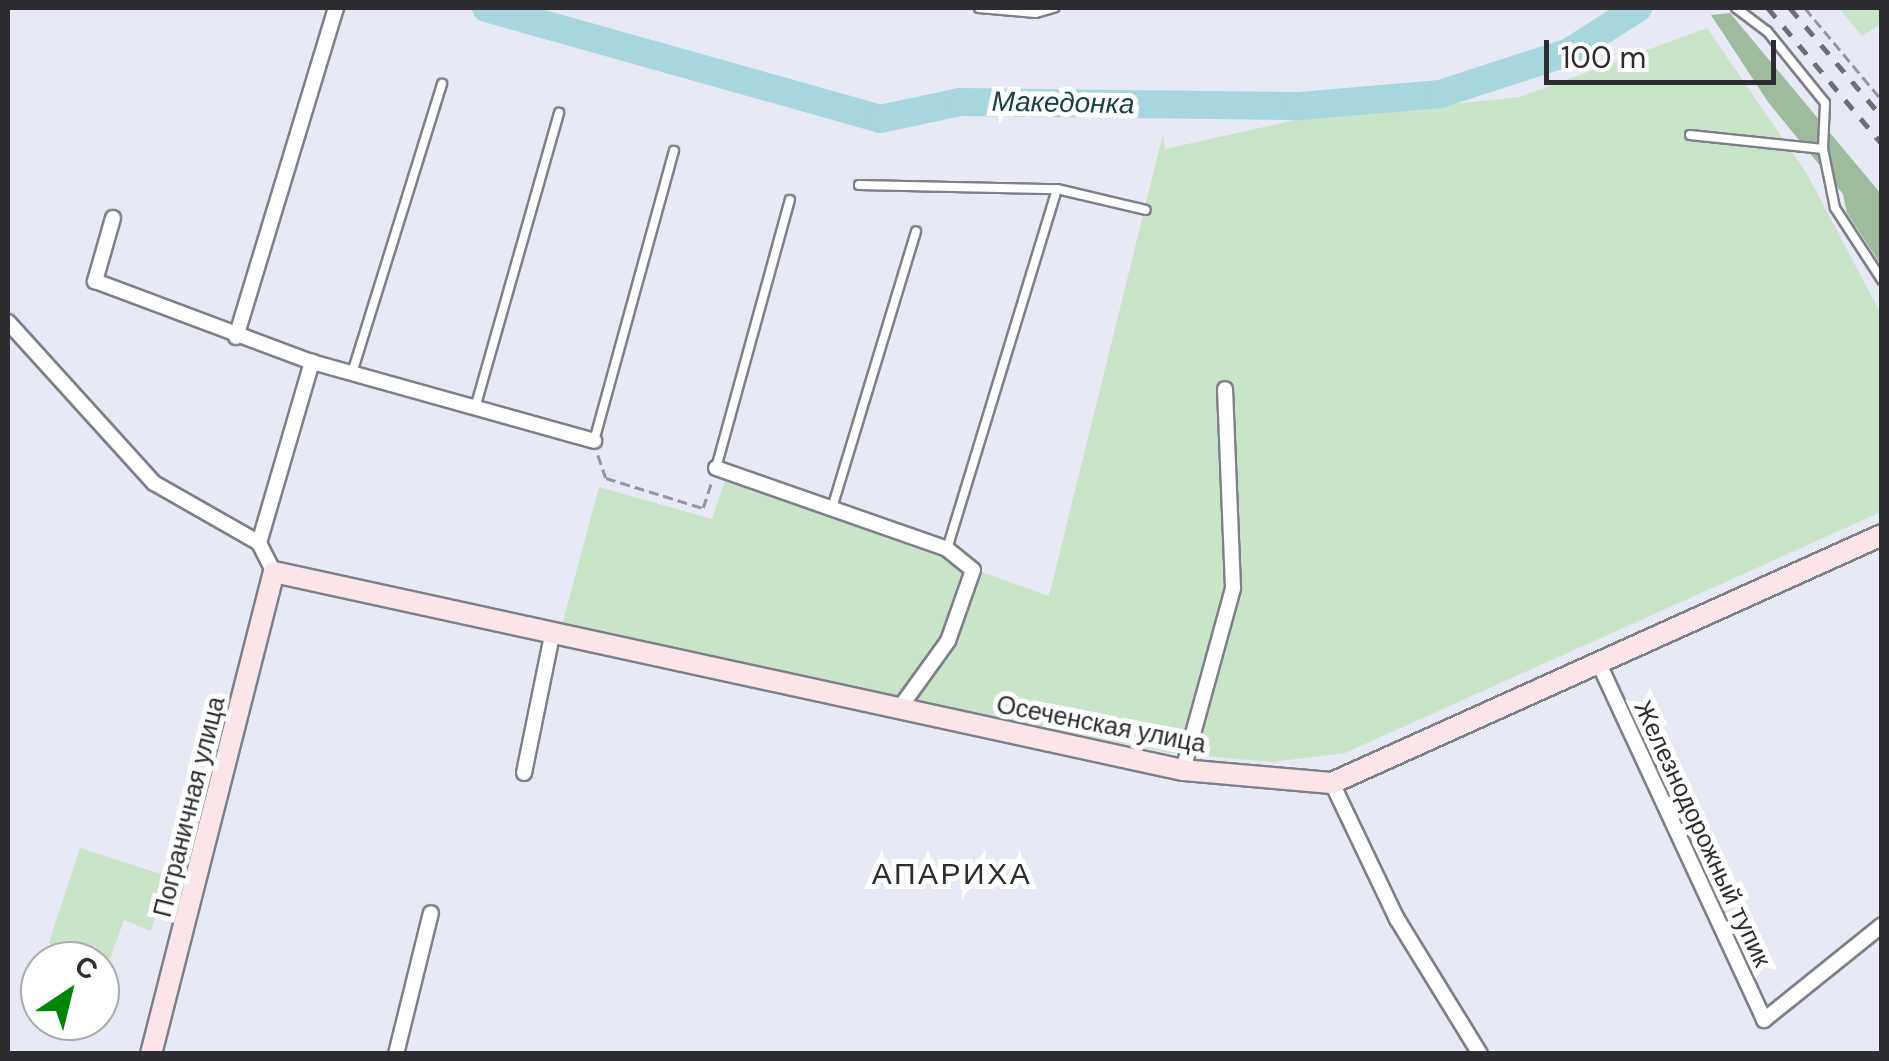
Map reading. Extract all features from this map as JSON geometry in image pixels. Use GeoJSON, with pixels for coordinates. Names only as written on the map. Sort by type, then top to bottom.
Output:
{"type":"FeatureCollection","features":[{"type":"Feature","properties":{"kind":"street"},"geometry":{"type":"LineString","coordinates":[[236,337],[336,8]]}},
{"type":"Feature","properties":{"kind":"street"},"geometry":{"type":"LineString","coordinates":[[113,218],[95,281],[236,337],[312,362],[594,441]]}},
{"type":"Feature","properties":{"kind":"street"},"geometry":{"type":"LineString","coordinates":[[8,322],[154,484],[259,543],[274,572]]}},
{"type":"Feature","properties":{"kind":"street"},"geometry":{"type":"LineString","coordinates":[[259,543],[312,362]]}},
{"type":"Feature","properties":{"kind":"street"},"geometry":{"type":"LineString","coordinates":[[1183,770],[1233,588],[1226,388]]}},
{"type":"Feature","properties":{"kind":"street"},"geometry":{"type":"LineString","coordinates":[[716,468],[947,550],[974,570],[948,641],[898,709]]}},
{"type":"Feature","properties":{"kind":"street","name":"Осеченская улица"},"geometry":{"type":"LineString","coordinates":[[274,572],[1183,770],[1332,783],[1600,666],[1882,535]]}},
{"type":"Feature","properties":{"kind":"street","name":"Пограничная улица"},"geometry":{"type":"LineString","coordinates":[[151,1054],[274,572]]}},
{"type":"Feature","properties":{"kind":"street"},"geometry":{"type":"LineString","coordinates":[[524,773],[552,635]]}},
{"type":"Feature","properties":{"kind":"street","name":"Железнодорожный тупик"},"geometry":{"type":"LineString","coordinates":[[1600,666],[1764,1020],[1882,926]]}},
{"type":"Feature","properties":{"kind":"street"},"geometry":{"type":"LineString","coordinates":[[1332,783],[1396,918],[1480,1054]]}},
{"type":"Feature","properties":{"kind":"street"},"geometry":{"type":"LineString","coordinates":[[396,1054],[431,913]]}},
{"type":"Feature","properties":{"kind":"lane"},"geometry":{"type":"LineString","coordinates":[[979,8],[1036,14],[1054,8]]}},
{"type":"Feature","properties":{"kind":"lane"},"geometry":{"type":"LineString","coordinates":[[1736,8],[1767,32],[1825,103],[1824,149],[1834,208],[1882,280]]}},
{"type":"Feature","properties":{"kind":"lane"},"geometry":{"type":"LineString","coordinates":[[352,374],[442,84]]}},
{"type":"Feature","properties":{"kind":"lane"},"geometry":{"type":"LineString","coordinates":[[475,408],[559,113]]}},
{"type":"Feature","properties":{"kind":"lane"},"geometry":{"type":"LineString","coordinates":[[1690,134],[1824,149]]}},
{"type":"Feature","properties":{"kind":"lane"},"geometry":{"type":"LineString","coordinates":[[594,441],[674,150]]}},
{"type":"Feature","properties":{"kind":"lane"},"geometry":{"type":"LineString","coordinates":[[859,185],[1058,189],[1146,210]]}},
{"type":"Feature","properties":{"kind":"lane"},"geometry":{"type":"LineString","coordinates":[[947,550],[1058,189]]}},
{"type":"Feature","properties":{"kind":"lane"},"geometry":{"type":"LineString","coordinates":[[716,468],[790,200]]}},
{"type":"Feature","properties":{"kind":"lane"},"geometry":{"type":"LineString","coordinates":[[832,508],[916,231]]}},
{"type":"Feature","properties":{"kind":"path"},"geometry":{"type":"LineString","coordinates":[[1805,8],[1882,100]]}},
{"type":"Feature","properties":{"kind":"path"},"geometry":{"type":"LineString","coordinates":[[594,441],[606,478],[703,508],[716,468]]}},
{"type":"Feature","properties":{"kind":"green space"},"geometry":{"type":"Polygon","coordinates":[[[1839,8],[1881,8],[1881,24],[1862,36],[1839,8]]]}},
{"type":"Feature","properties":{"kind":"green space"},"geometry":{"type":"Polygon","coordinates":[[[1730,13],[1881,194],[1881,265],[1847,213],[1843,194],[1768,102],[1711,15],[1730,13]]]}},
{"type":"Feature","properties":{"kind":"green space"},"geometry":{"type":"Polygon","coordinates":[[[1707,28],[1807,174],[1881,314],[1881,512],[1345,753],[1272,762],[1170,753],[561,629],[599,487],[712,519],[725,480],[1049,596],[1163,134],[1165,149],[1296,120],[1520,97],[1707,28]]]}},
{"type":"Feature","properties":{"kind":"green space"},"geometry":{"type":"Polygon","coordinates":[[[80,848],[167,876],[151,931],[124,920],[116,941],[50,941],[80,848]]]}},
{"type":"Feature","properties":{"kind":"waterway","name":"Македонка"},"geometry":{"type":"LineString","coordinates":[[486,8],[880,119],[960,102],[1300,106],[1440,94],[1569,52],[1638,8]]}},
{"type":"Feature","properties":{"kind":"railway"},"geometry":{"type":"LineString","coordinates":[[1768,8],[1882,144]]}},
{"type":"Feature","properties":{"kind":"railway"},"geometry":{"type":"LineString","coordinates":[[1790,8],[1882,117]]}},
{"type":"Feature","properties":{"kind":"district","name":"АПАРИХА"},"geometry":{"type":"Point","coordinates":[952,874]}}]}
